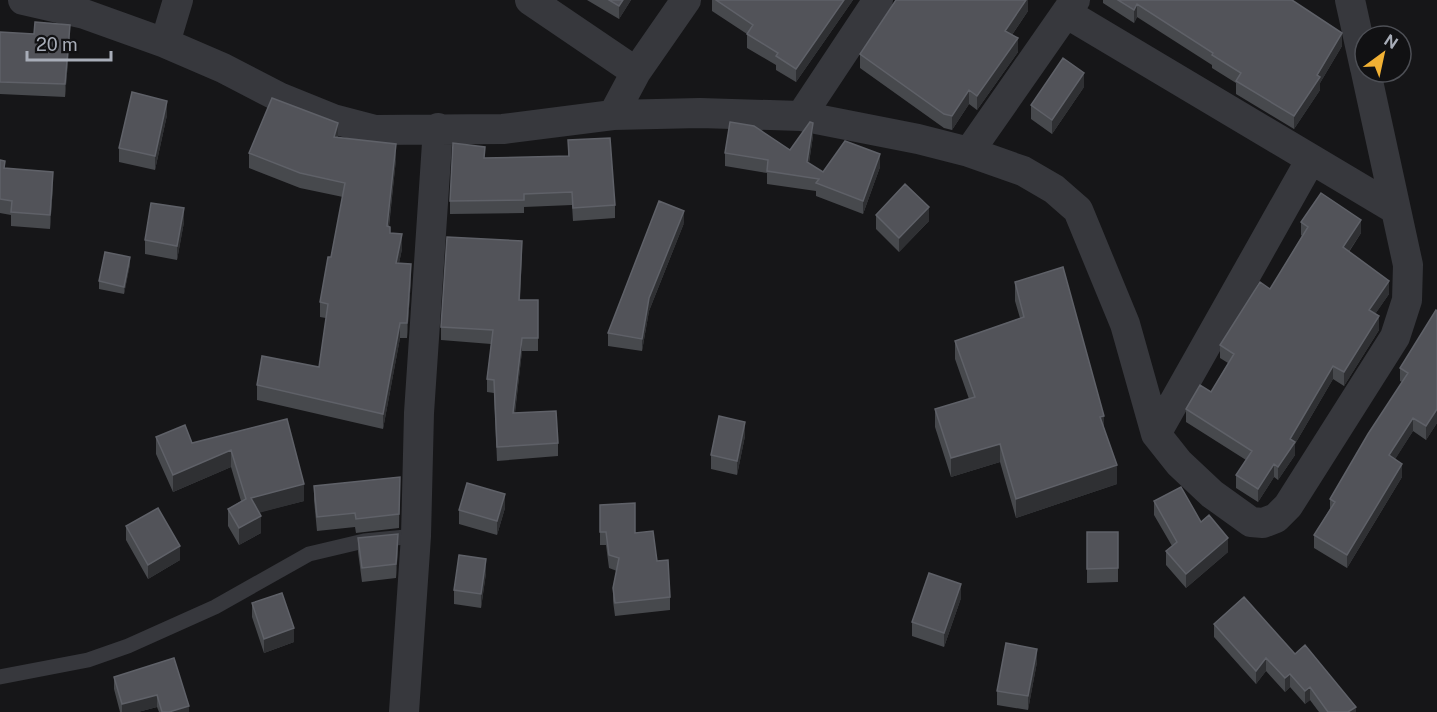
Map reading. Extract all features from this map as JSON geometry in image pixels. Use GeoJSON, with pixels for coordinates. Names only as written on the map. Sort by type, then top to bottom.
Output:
{"type":"FeatureCollection","features":[{"type":"Feature","properties":{"kind":"street"},"geometry":{"type":"LineString","coordinates":[[23,0],[84,14],[165,43],[224,68],[281,98],[333,119],[375,130],[503,129],[613,115],[700,113],[801,116],[969,152],[1023,171],[1054,189],[1078,210],[1125,324],[1156,434],[1179,463],[1238,514],[1251,522],[1263,523],[1276,519],[1288,506],[1395,338],[1407,300],[1408,265],[1368,84]]}},
{"type":"Feature","properties":{"kind":"street"},"geometry":{"type":"LineString","coordinates":[[165,43],[178,0]]}},
{"type":"Feature","properties":{"kind":"street"},"geometry":{"type":"LineString","coordinates":[[530,0],[636,72]]}},
{"type":"Feature","properties":{"kind":"street"},"geometry":{"type":"LineString","coordinates":[[613,115],[636,72],[686,0]]}},
{"type":"Feature","properties":{"kind":"street"},"geometry":{"type":"LineString","coordinates":[[801,116],[878,0]]}},
{"type":"Feature","properties":{"kind":"street"},"geometry":{"type":"LineString","coordinates":[[1345,4],[1353,30]]}},
{"type":"Feature","properties":{"kind":"street"},"geometry":{"type":"LineString","coordinates":[[969,152],[1070,7],[1310,161],[1395,209]]}},
{"type":"Feature","properties":{"kind":"street"},"geometry":{"type":"LineString","coordinates":[[404,712],[416,536],[419,413],[438,128]]}},
{"type":"Feature","properties":{"kind":"street"},"geometry":{"type":"LineString","coordinates":[[1156,434],[1310,161]]}},
{"type":"Feature","properties":{"kind":"lane"},"geometry":{"type":"LineString","coordinates":[[0,677],[88,660],[128,646],[215,607],[309,554],[364,541],[416,536]]}},
{"type":"Feature","properties":{"kind":"building"},"geometry":{"type":"Polygon","coordinates":[[[609,0],[623,0],[619,6],[609,0]]]}},
{"type":"Feature","properties":{"kind":"building"},"geometry":{"type":"Polygon","coordinates":[[[716,0],[844,0],[796,69],[776,56],[778,53],[747,34],[753,25],[716,0]]]}},
{"type":"Feature","properties":{"kind":"building"},"geometry":{"type":"Polygon","coordinates":[[[896,0],[1026,0],[1005,31],[1018,38],[977,96],[969,90],[952,116],[944,114],[860,54],[896,0]]]}},
{"type":"Feature","properties":{"kind":"building"},"geometry":{"type":"Polygon","coordinates":[[[1118,0],[1292,0],[1342,33],[1317,75],[1320,77],[1294,116],[1236,81],[1241,73],[1212,55],[1213,53],[1137,4],[1134,10],[1118,0]]]}},
{"type":"Feature","properties":{"kind":"building"},"geometry":{"type":"Polygon","coordinates":[[[35,22],[70,25],[65,84],[0,82],[0,32],[34,34],[35,22]]]}},
{"type":"Feature","properties":{"kind":"building"},"geometry":{"type":"Polygon","coordinates":[[[1063,58],[1084,73],[1052,120],[1031,105],[1063,58]]]}},
{"type":"Feature","properties":{"kind":"building"},"geometry":{"type":"Polygon","coordinates":[[[132,92],[167,101],[155,156],[119,148],[132,92]]]}},
{"type":"Feature","properties":{"kind":"building"},"geometry":{"type":"Polygon","coordinates":[[[272,98],[338,123],[334,137],[396,144],[387,226],[390,227],[390,233],[402,234],[396,263],[411,264],[407,323],[400,323],[383,414],[257,385],[262,356],[319,367],[328,304],[320,302],[345,183],[300,173],[249,153],[272,98]]]}},
{"type":"Feature","properties":{"kind":"building"},"geometry":{"type":"Polygon","coordinates":[[[730,122],[754,126],[790,150],[810,122],[813,123],[807,162],[823,172],[845,141],[880,154],[863,201],[816,183],[819,179],[767,171],[768,160],[725,153],[730,122]]]}},
{"type":"Feature","properties":{"kind":"building"},"geometry":{"type":"Polygon","coordinates":[[[610,138],[615,205],[573,208],[572,192],[524,194],[524,200],[450,201],[453,143],[485,147],[484,158],[569,156],[568,140],[610,138]]]}},
{"type":"Feature","properties":{"kind":"building"},"geometry":{"type":"Polygon","coordinates":[[[0,160],[5,161],[4,168],[53,172],[50,215],[11,212],[12,201],[0,199],[0,160]]]}},
{"type":"Feature","properties":{"kind":"building"},"geometry":{"type":"Polygon","coordinates":[[[905,184],[929,207],[899,238],[876,215],[905,184]]]}},
{"type":"Feature","properties":{"kind":"building"},"geometry":{"type":"Polygon","coordinates":[[[1321,193],[1361,220],[1343,247],[1389,281],[1369,310],[1379,316],[1344,372],[1333,366],[1290,439],[1295,442],[1278,467],[1274,464],[1258,489],[1236,475],[1252,451],[1186,409],[1200,385],[1211,392],[1234,354],[1220,345],[1260,282],[1270,289],[1308,227],[1301,222],[1321,193]]]}},
{"type":"Feature","properties":{"kind":"building"},"geometry":{"type":"Polygon","coordinates":[[[659,201],[684,211],[649,298],[642,339],[608,333],[659,201]]]}},
{"type":"Feature","properties":{"kind":"building"},"geometry":{"type":"Polygon","coordinates":[[[151,203],[184,208],[177,246],[145,240],[151,203]]]}},
{"type":"Feature","properties":{"kind":"building"},"geometry":{"type":"Polygon","coordinates":[[[447,237],[522,241],[519,300],[538,300],[538,338],[522,338],[513,413],[556,411],[558,443],[497,447],[494,380],[487,379],[493,330],[441,327],[447,237]]]}},
{"type":"Feature","properties":{"kind":"building"},"geometry":{"type":"Polygon","coordinates":[[[105,252],[130,257],[124,287],[99,281],[105,252]]]}},
{"type":"Feature","properties":{"kind":"building"},"geometry":{"type":"Polygon","coordinates":[[[1063,267],[1104,416],[1100,417],[1117,465],[1016,499],[1000,444],[951,458],[935,409],[975,397],[955,341],[1024,317],[1015,282],[1063,267]]]}},
{"type":"Feature","properties":{"kind":"building"},"geometry":{"type":"Polygon","coordinates":[[[1436,310],[1437,409],[1426,426],[1413,418],[1389,455],[1402,464],[1347,555],[1314,535],[1335,502],[1330,499],[1368,434],[1408,373],[1400,368],[1436,310]]]}},
{"type":"Feature","properties":{"kind":"building"},"geometry":{"type":"Polygon","coordinates":[[[719,416],[745,422],[737,461],[711,455],[719,416]]]}},
{"type":"Feature","properties":{"kind":"building"},"geometry":{"type":"Polygon","coordinates":[[[287,419],[304,484],[251,498],[261,516],[239,528],[228,509],[246,499],[231,450],[173,475],[156,437],[185,425],[192,443],[287,419]]]}},
{"type":"Feature","properties":{"kind":"building"},"geometry":{"type":"Polygon","coordinates":[[[400,477],[399,514],[356,519],[355,513],[317,517],[314,486],[400,477]]]}},
{"type":"Feature","properties":{"kind":"building"},"geometry":{"type":"Polygon","coordinates":[[[467,483],[505,494],[497,521],[459,510],[467,483]]]}},
{"type":"Feature","properties":{"kind":"building"},"geometry":{"type":"Polygon","coordinates":[[[1181,487],[1201,522],[1209,515],[1228,538],[1186,574],[1166,551],[1177,542],[1154,501],[1181,487]]]}},
{"type":"Feature","properties":{"kind":"building"},"geometry":{"type":"Polygon","coordinates":[[[635,503],[635,533],[653,531],[657,561],[668,560],[670,597],[615,603],[613,588],[619,558],[609,555],[606,532],[600,532],[600,505],[635,503]]]}},
{"type":"Feature","properties":{"kind":"building"},"geometry":{"type":"Polygon","coordinates":[[[158,508],[180,546],[148,565],[126,526],[158,508]]]}},
{"type":"Feature","properties":{"kind":"building"},"geometry":{"type":"Polygon","coordinates":[[[1087,532],[1118,532],[1118,568],[1087,569],[1087,532]]]}},
{"type":"Feature","properties":{"kind":"building"},"geometry":{"type":"Polygon","coordinates":[[[398,534],[396,564],[362,568],[358,538],[398,534]]]}},
{"type":"Feature","properties":{"kind":"building"},"geometry":{"type":"Polygon","coordinates":[[[459,555],[486,559],[481,594],[454,590],[459,555]]]}},
{"type":"Feature","properties":{"kind":"building"},"geometry":{"type":"Polygon","coordinates":[[[929,573],[961,584],[944,633],[912,622],[929,573]]]}},
{"type":"Feature","properties":{"kind":"building"},"geometry":{"type":"Polygon","coordinates":[[[282,593],[294,628],[264,639],[252,603],[282,593]]]}},
{"type":"Feature","properties":{"kind":"building"},"geometry":{"type":"Polygon","coordinates":[[[1244,597],[1295,654],[1305,645],[1356,707],[1348,712],[1328,712],[1310,687],[1305,691],[1290,674],[1285,678],[1266,658],[1256,671],[1214,624],[1244,597]]]}},
{"type":"Feature","properties":{"kind":"building"},"geometry":{"type":"Polygon","coordinates":[[[1006,643],[1037,649],[1028,696],[997,691],[1006,643]]]}},
{"type":"Feature","properties":{"kind":"building"},"geometry":{"type":"Polygon","coordinates":[[[174,658],[189,706],[162,712],[157,695],[122,704],[114,677],[174,658]]]}}]}
